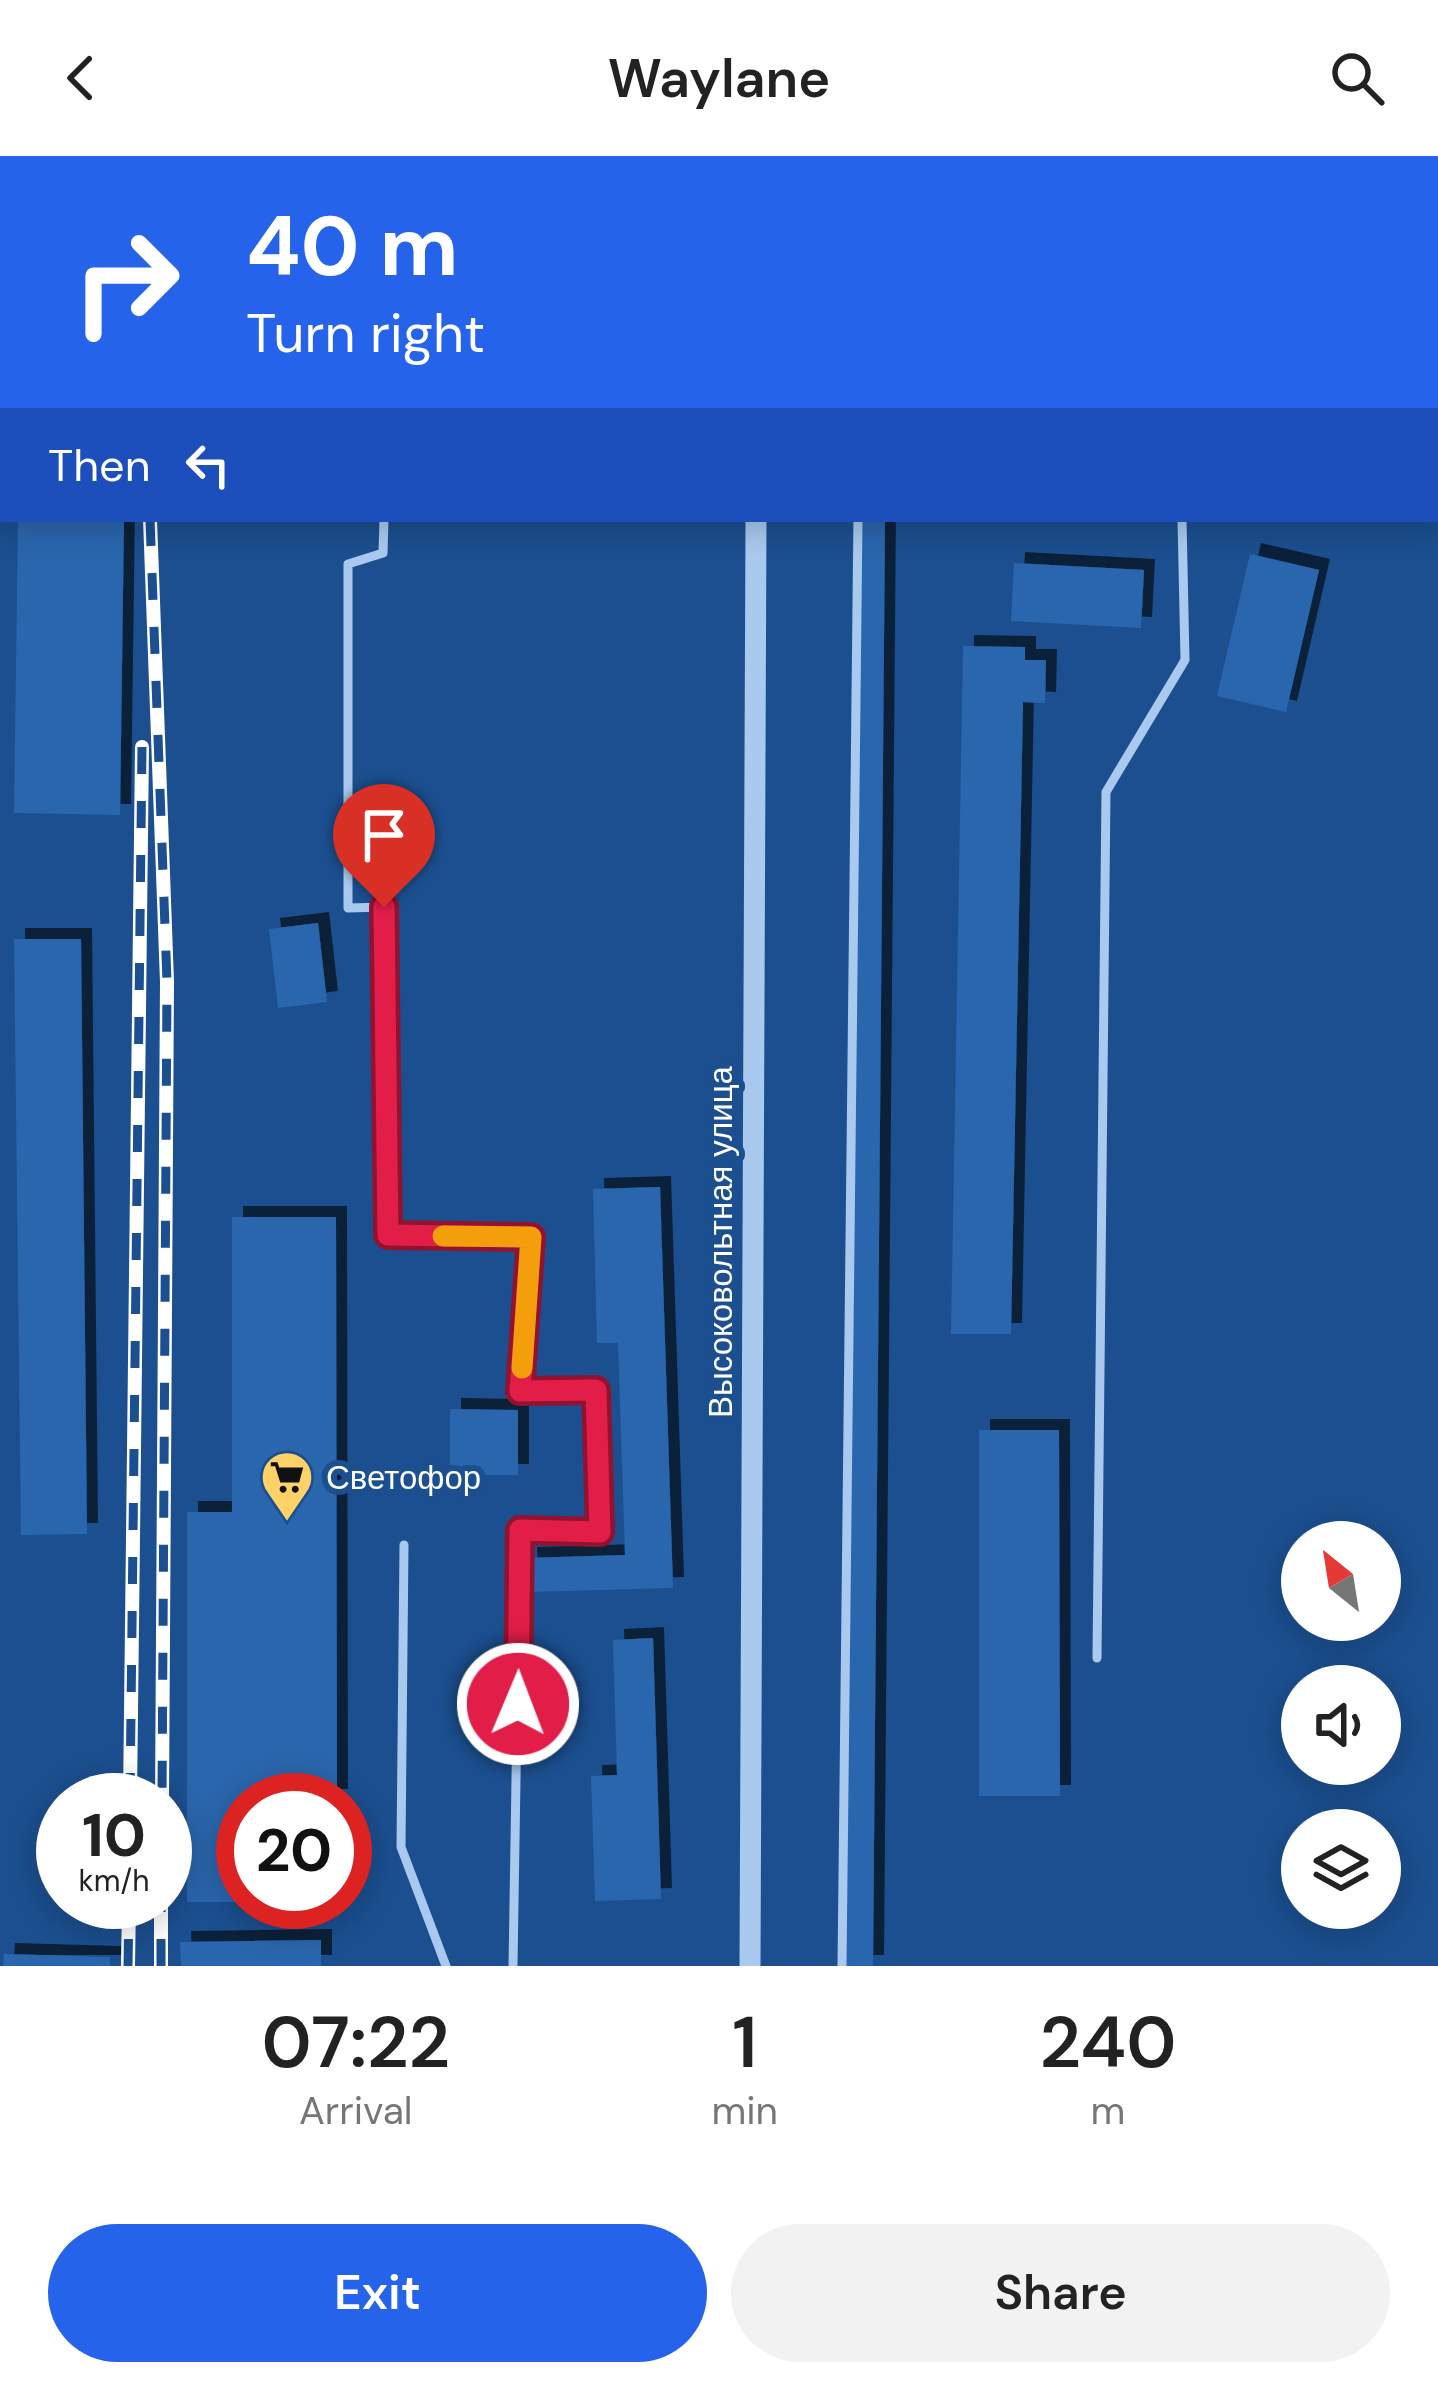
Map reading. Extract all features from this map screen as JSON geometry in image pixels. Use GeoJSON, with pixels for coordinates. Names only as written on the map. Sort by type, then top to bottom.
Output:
{"type":"FeatureCollection","features":[{"type":"Feature","properties":{"kind":"street","name":"Высоковольтная улица"},"geometry":{"type":"LineString","coordinates":[[750,1966],[756,522]]}},
{"type":"Feature","properties":{"kind":"lane"},"geometry":{"type":"LineString","coordinates":[[384,522],[383,553],[348,564],[348,885],[349,908],[384,907],[388,1235],[531,1237],[520,1391],[596,1390],[600,1532],[520,1530],[513,1966]]}},
{"type":"Feature","properties":{"kind":"lane"},"geometry":{"type":"LineString","coordinates":[[842,1966],[859,522]]}},
{"type":"Feature","properties":{"kind":"lane"},"geometry":{"type":"LineString","coordinates":[[1097,1658],[1106,792],[1185,660],[1182,522]]}},
{"type":"Feature","properties":{"kind":"lane"},"geometry":{"type":"LineString","coordinates":[[404,1544],[400,1847],[446,1966]]}},
{"type":"Feature","properties":{"kind":"building"},"geometry":{"type":"Polygon","coordinates":[[[18,522],[124,522],[120,815],[14,813],[18,522]]]}},
{"type":"Feature","properties":{"kind":"building"},"geometry":{"type":"Polygon","coordinates":[[[853,522],[885,522],[873,1966],[841,1966],[853,522]]]}},
{"type":"Feature","properties":{"kind":"building"},"geometry":{"type":"Polygon","coordinates":[[[1250,554],[1319,570],[1286,712],[1217,696],[1250,554]]]}},
{"type":"Feature","properties":{"kind":"building"},"geometry":{"type":"Polygon","coordinates":[[[1014,563],[1144,570],[1141,628],[1011,621],[1014,563]]]}},
{"type":"Feature","properties":{"kind":"building"},"geometry":{"type":"Polygon","coordinates":[[[963,646],[1025,647],[1025,660],[1046,660],[1045,703],[1023,702],[1011,1334],[951,1334],[963,646]]]}},
{"type":"Feature","properties":{"kind":"building"},"geometry":{"type":"Polygon","coordinates":[[[318,923],[327,1002],[278,1008],[269,929],[318,923]]]}},
{"type":"Feature","properties":{"kind":"building"},"geometry":{"type":"Polygon","coordinates":[[[14,939],[81,939],[87,1534],[21,1535],[14,939]]]}},
{"type":"Feature","properties":{"kind":"building"},"geometry":{"type":"Polygon","coordinates":[[[660,1187],[673,1588],[528,1592],[526,1558],[625,1555],[618,1343],[597,1343],[593,1189],[660,1187]]]}},
{"type":"Feature","properties":{"kind":"building"},"geometry":{"type":"Polygon","coordinates":[[[232,1217],[336,1217],[337,1773],[216,1773],[216,1902],[192,1902],[187,1512],[232,1512],[232,1217]]]}},
{"type":"Feature","properties":{"kind":"building"},"geometry":{"type":"Polygon","coordinates":[[[450,1409],[518,1410],[518,1475],[450,1475],[450,1409]]]}},
{"type":"Feature","properties":{"kind":"building"},"geometry":{"type":"Polygon","coordinates":[[[979,1430],[1059,1430],[1060,1796],[979,1796],[979,1430]]]}},
{"type":"Feature","properties":{"kind":"building"},"geometry":{"type":"Polygon","coordinates":[[[653,1638],[661,1899],[595,1901],[591,1776],[617,1775],[613,1640],[653,1638]]]}},
{"type":"Feature","properties":{"kind":"building"},"geometry":{"type":"Polygon","coordinates":[[[321,1940],[321,1966],[181,1966],[180,1942],[321,1940]]]}},
{"type":"Feature","properties":{"kind":"building"},"geometry":{"type":"Polygon","coordinates":[[[4,1954],[110,1957],[110,1966],[3,1966],[4,1954]]]}},
{"type":"Feature","properties":{"kind":"railway"},"geometry":{"type":"LineString","coordinates":[[150,522],[167,982],[162,1773]]}},
{"type":"Feature","properties":{"kind":"railway"},"geometry":{"type":"LineString","coordinates":[[130,1773],[142,747]]}},
{"type":"Feature","properties":{"kind":"railway"},"geometry":{"type":"LineString","coordinates":[[128,1966],[129,1929]]}},
{"type":"Feature","properties":{"kind":"railway"},"geometry":{"type":"LineString","coordinates":[[161,1929],[161,1966]]}},
{"type":"Feature","properties":{"kind":"slow traffic"},"geometry":{"type":"LineString","coordinates":[[443,1236],[531,1237],[522,1368]]}},
{"type":"Feature","properties":{"kind":"place","name":"Светофор"},"geometry":{"type":"Point","coordinates":[287,1523]}},
{"type":"Feature","properties":{"kind":"route"},"geometry":{"type":"LineString","coordinates":[[384,907],[388,1235],[531,1237],[520,1391],[596,1390],[600,1532],[520,1530],[518,1704]]}}]}
